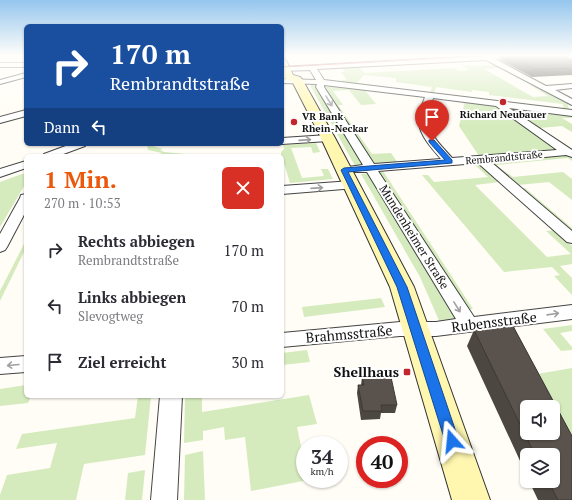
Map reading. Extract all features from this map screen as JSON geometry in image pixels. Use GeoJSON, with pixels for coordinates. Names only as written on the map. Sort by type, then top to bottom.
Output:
{"type":"FeatureCollection","features":[{"type":"Feature","properties":{"kind":"street"},"geometry":{"type":"LineString","coordinates":[[0,82],[10,79]]}},
{"type":"Feature","properties":{"kind":"street"},"geometry":{"type":"LineString","coordinates":[[296,79],[328,138],[402,287],[417,329],[421,348],[471,500]]}},
{"type":"Feature","properties":{"kind":"street"},"geometry":{"type":"LineString","coordinates":[[315,79],[321,82],[572,113]]}},
{"type":"Feature","properties":{"kind":"street","name":"Mundenheimer Straße"},"geometry":{"type":"LineString","coordinates":[[315,79],[321,82],[320,87],[469,325]]}},
{"type":"Feature","properties":{"kind":"street"},"geometry":{"type":"LineString","coordinates":[[529,79],[572,102]]}},
{"type":"Feature","properties":{"kind":"street"},"geometry":{"type":"LineString","coordinates":[[545,88],[572,86]]}},
{"type":"Feature","properties":{"kind":"street"},"geometry":{"type":"LineString","coordinates":[[430,96],[423,116],[424,125],[432,141],[450,162]]}},
{"type":"Feature","properties":{"kind":"street"},"geometry":{"type":"LineString","coordinates":[[497,104],[570,153]]}},
{"type":"Feature","properties":{"kind":"street"},"geometry":{"type":"LineString","coordinates":[[0,108],[14,116]]}},
{"type":"Feature","properties":{"kind":"street"},"geometry":{"type":"LineString","coordinates":[[0,120],[24,114]]}},
{"type":"Feature","properties":{"kind":"street"},"geometry":{"type":"LineString","coordinates":[[284,141],[328,138]]}},
{"type":"Feature","properties":{"kind":"street"},"geometry":{"type":"LineString","coordinates":[[55,154],[76,146]]}},
{"type":"Feature","properties":{"kind":"street","name":"Rembrandtstraße"},"geometry":{"type":"LineString","coordinates":[[284,190],[348,178],[371,168],[570,153]]}},
{"type":"Feature","properties":{"kind":"street"},"geometry":{"type":"LineString","coordinates":[[482,159],[572,239]]}},
{"type":"Feature","properties":{"kind":"street"},"geometry":{"type":"LineString","coordinates":[[0,173],[24,165]]}},
{"type":"Feature","properties":{"kind":"street"},"geometry":{"type":"LineString","coordinates":[[0,247],[24,206]]}},
{"type":"Feature","properties":{"kind":"street","name":"Rubensstraße"},"geometry":{"type":"LineString","coordinates":[[417,329],[436,329],[572,312]]}},
{"type":"Feature","properties":{"kind":"street","name":"Brahmsstraße"},"geometry":{"type":"LineString","coordinates":[[284,340],[400,329],[417,329]]}},
{"type":"Feature","properties":{"kind":"street"},"geometry":{"type":"LineString","coordinates":[[0,366],[24,364]]}},
{"type":"Feature","properties":{"kind":"street"},"geometry":{"type":"LineString","coordinates":[[164,500],[171,398]]}},
{"type":"Feature","properties":{"kind":"green space"},"geometry":{"type":"Polygon","coordinates":[[[360,79],[357,83],[383,86],[335,81],[360,79]]]}},
{"type":"Feature","properties":{"kind":"green space"},"geometry":{"type":"Polygon","coordinates":[[[396,79],[502,79],[533,97],[548,96],[530,85],[532,85],[568,104],[569,111],[535,107],[535,105],[563,109],[563,104],[489,95],[489,92],[472,90],[472,92],[436,87],[434,93],[430,93],[432,87],[396,82],[396,79]]]}},
{"type":"Feature","properties":{"kind":"green space"},"geometry":{"type":"Polygon","coordinates":[[[310,82],[316,83],[318,89],[364,165],[355,166],[311,87],[310,82]]]}},
{"type":"Feature","properties":{"kind":"green space"},"geometry":{"type":"Polygon","coordinates":[[[323,83],[364,89],[376,104],[361,105],[349,90],[333,91],[343,105],[338,105],[372,154],[391,153],[398,163],[374,164],[323,86],[323,83]]]}},
{"type":"Feature","properties":{"kind":"green space"},"geometry":{"type":"Polygon","coordinates":[[[465,101],[496,105],[559,149],[479,156],[459,126],[465,101]]]}},
{"type":"Feature","properties":{"kind":"green space"},"geometry":{"type":"Polygon","coordinates":[[[506,107],[572,116],[572,118],[562,118],[572,124],[572,132],[562,126],[540,128],[572,149],[572,151],[506,107]],[[537,112],[517,114],[527,120],[547,118],[537,112]]]}},
{"type":"Feature","properties":{"kind":"green space"},"geometry":{"type":"Polygon","coordinates":[[[316,143],[320,152],[313,153],[311,147],[291,148],[302,178],[324,176],[321,169],[328,169],[333,179],[290,183],[284,163],[284,154],[281,154],[284,149],[284,145],[316,143]]]}},
{"type":"Feature","properties":{"kind":"green space"},"geometry":{"type":"Polygon","coordinates":[[[147,146],[153,146],[163,149],[160,150],[164,152],[186,154],[161,154],[162,153],[148,150],[147,146]]]}},
{"type":"Feature","properties":{"kind":"green space"},"geometry":{"type":"Polygon","coordinates":[[[568,155],[572,158],[572,161],[568,158],[496,165],[513,177],[563,172],[572,179],[572,200],[549,182],[518,185],[491,162],[568,155]]]}},
{"type":"Feature","properties":{"kind":"green space"},"geometry":{"type":"Polygon","coordinates":[[[481,164],[500,182],[475,185],[547,257],[571,254],[546,231],[555,230],[572,246],[572,264],[560,266],[572,278],[572,295],[554,276],[560,275],[552,267],[504,272],[422,175],[428,175],[434,182],[488,177],[475,165],[481,164]]]}},
{"type":"Feature","properties":{"kind":"green space"},"geometry":{"type":"Polygon","coordinates":[[[383,171],[473,309],[467,310],[379,172],[383,171]]]}},
{"type":"Feature","properties":{"kind":"green space"},"geometry":{"type":"Polygon","coordinates":[[[370,173],[460,323],[441,325],[420,277],[361,174],[370,173]]]}},
{"type":"Feature","properties":{"kind":"green space"},"geometry":{"type":"Polygon","coordinates":[[[24,174],[24,186],[0,227],[0,182],[24,174]]]}},
{"type":"Feature","properties":{"kind":"green space"},"geometry":{"type":"Polygon","coordinates":[[[521,188],[525,188],[572,228],[572,232],[521,188]]]}},
{"type":"Feature","properties":{"kind":"green space"},"geometry":{"type":"Polygon","coordinates":[[[24,244],[24,252],[0,301],[0,291],[24,244]]]}},
{"type":"Feature","properties":{"kind":"green space"},"geometry":{"type":"Polygon","coordinates":[[[381,298],[385,307],[304,317],[302,307],[381,298]]]}},
{"type":"Feature","properties":{"kind":"green space"},"geometry":{"type":"Polygon","coordinates":[[[572,325],[572,331],[560,333],[572,347],[572,350],[561,351],[543,329],[572,325]]]}},
{"type":"Feature","properties":{"kind":"green space"},"geometry":{"type":"Polygon","coordinates":[[[307,350],[310,362],[284,365],[284,353],[307,350]]]}},
{"type":"Feature","properties":{"kind":"green space"},"geometry":{"type":"Polygon","coordinates":[[[572,368],[572,451],[560,423],[560,400],[547,400],[526,376],[572,368]]]}},
{"type":"Feature","properties":{"kind":"green space"},"geometry":{"type":"Polygon","coordinates":[[[24,385],[24,398],[30,398],[28,403],[0,406],[0,389],[24,385]]]}},
{"type":"Feature","properties":{"kind":"green space"},"geometry":{"type":"Polygon","coordinates":[[[309,395],[317,424],[297,427],[299,436],[296,436],[296,482],[251,491],[245,437],[225,440],[224,427],[203,431],[203,440],[184,443],[185,398],[202,398],[202,412],[309,395]]]}},
{"type":"Feature","properties":{"kind":"green space"},"geometry":{"type":"Polygon","coordinates":[[[138,398],[151,398],[145,455],[84,464],[76,500],[0,500],[0,495],[7,475],[50,468],[57,443],[16,449],[22,434],[135,418],[138,398]]]}},
{"type":"Feature","properties":{"kind":"green space"},"geometry":{"type":"Polygon","coordinates":[[[203,451],[205,500],[184,500],[185,455],[203,451]]]}},
{"type":"Feature","properties":{"kind":"green space"},"geometry":{"type":"Polygon","coordinates":[[[145,470],[142,500],[125,500],[128,473],[145,470]]]}},
{"type":"Feature","properties":{"kind":"building"},"geometry":{"type":"Polygon","coordinates":[[[513,326],[553,400],[520,400],[520,424],[474,330],[513,326]]]}},
{"type":"Feature","properties":{"kind":"building"},"geometry":{"type":"Polygon","coordinates":[[[362,377],[391,377],[397,405],[381,405],[382,411],[363,411],[358,385],[364,385],[362,377]]]}},
{"type":"Feature","properties":{"kind":"building"},"geometry":{"type":"Polygon","coordinates":[[[560,414],[572,436],[572,500],[558,500],[552,488],[560,488],[560,448],[532,448],[528,440],[560,440],[560,414]]]}},
{"type":"Feature","properties":{"kind":"place","name":"Richard Neubauer"},"geometry":{"type":"Point","coordinates":[503,102]}},
{"type":"Feature","properties":{"kind":"place","name":"VR Bank Rhein-Neckar"},"geometry":{"type":"Point","coordinates":[294,122]}},
{"type":"Feature","properties":{"kind":"place","name":"Shellhaus"},"geometry":{"type":"Point","coordinates":[407,372]}},
{"type":"Feature","properties":{"kind":"route"},"geometry":{"type":"LineString","coordinates":[[432,141],[450,162],[344,170],[402,287],[417,329],[420,344],[452,441]]}}]}
